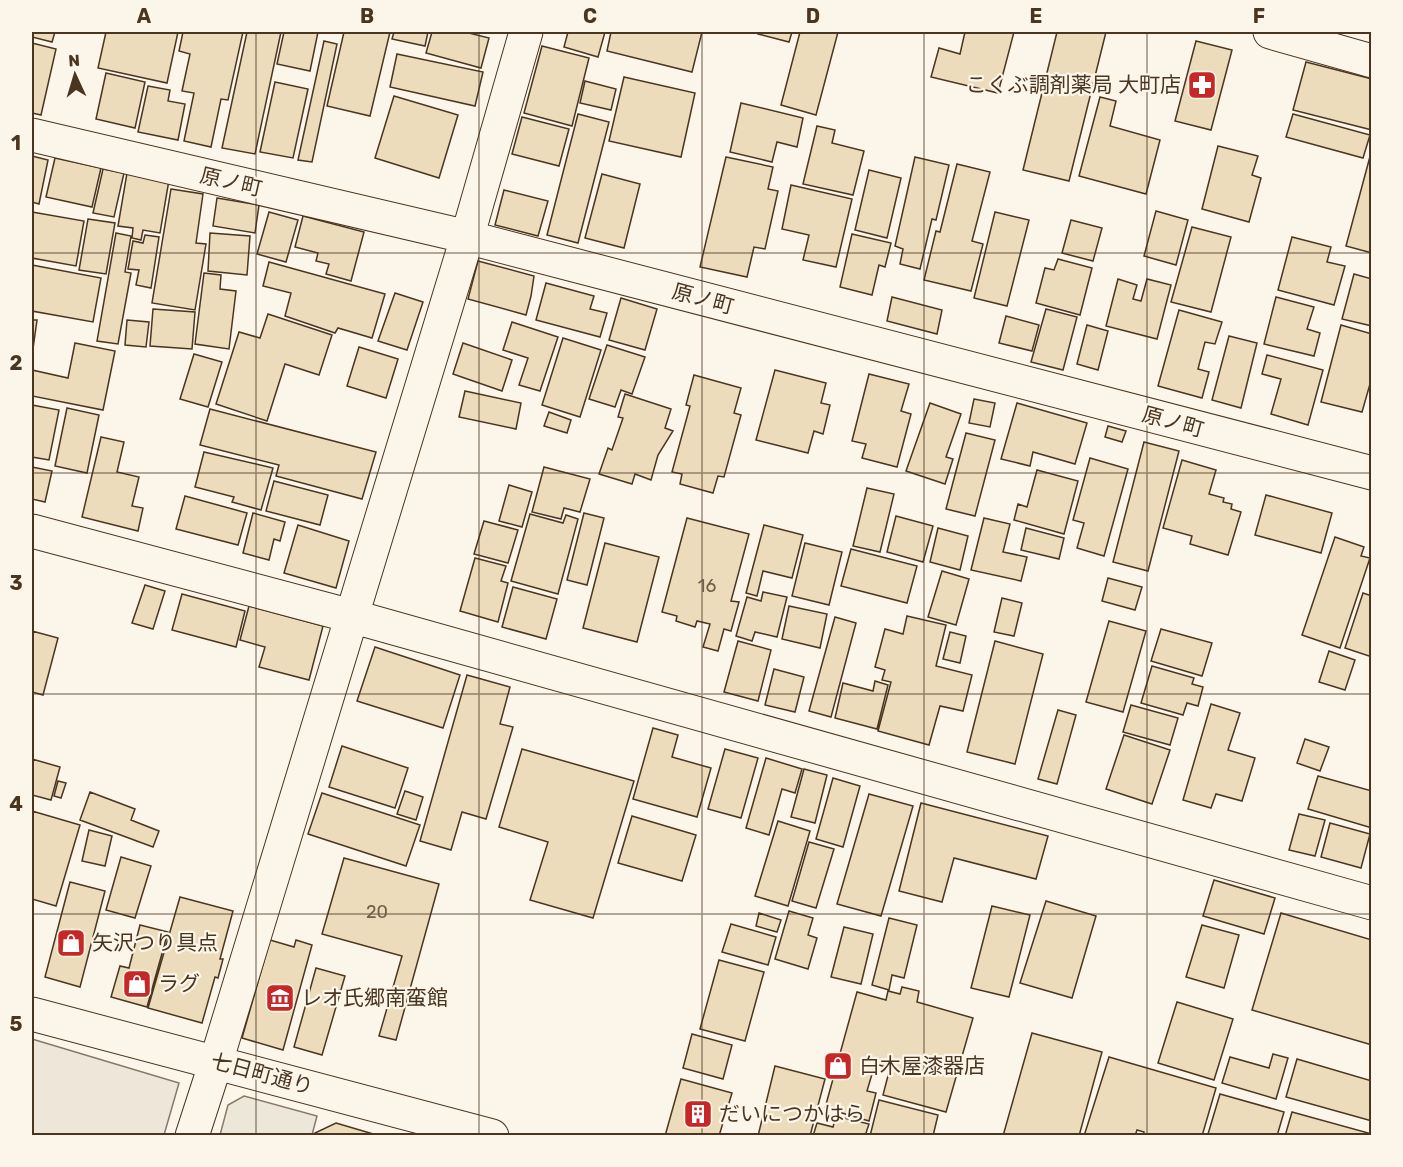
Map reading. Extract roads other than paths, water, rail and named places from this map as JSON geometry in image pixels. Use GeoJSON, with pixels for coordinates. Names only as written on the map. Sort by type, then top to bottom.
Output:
{"type":"FeatureCollection","features":[{"type":"Feature","properties":{"kind":"main road"},"geometry":{"type":"LineString","coordinates":[[192,1136],[467,238],[526,32]]}},
{"type":"Feature","properties":{"kind":"main road"},"geometry":{"type":"LineString","coordinates":[[1270,32],[1371,61]]}},
{"type":"Feature","properties":{"kind":"main road","name":"原ノ町"},"geometry":{"type":"LineString","coordinates":[[32,135],[467,238],[1371,473]]}},
{"type":"Feature","properties":{"kind":"main road"},"geometry":{"type":"LineString","coordinates":[[32,531],[351,616],[1371,903]]}},
{"type":"Feature","properties":{"kind":"main road","name":"七日町通り"},"geometry":{"type":"LineString","coordinates":[[32,1014],[492,1136]]}},
{"type":"Feature","properties":{"kind":"place","name":"こくぶ調剤薬局 大町店"},"geometry":{"type":"Point","coordinates":[1202,85]}},
{"type":"Feature","properties":{"kind":"place","name":"矢沢つり具点"},"geometry":{"type":"Point","coordinates":[71,943]}},
{"type":"Feature","properties":{"kind":"place","name":"ラグ"},"geometry":{"type":"Point","coordinates":[137,984]}},
{"type":"Feature","properties":{"kind":"place","name":"レオ氏郷南蛮館"},"geometry":{"type":"Point","coordinates":[280,998]}},
{"type":"Feature","properties":{"kind":"place","name":"白木屋漆器店"},"geometry":{"type":"Point","coordinates":[838,1066]}},
{"type":"Feature","properties":{"kind":"place","name":"だいにつかはら"},"geometry":{"type":"Point","coordinates":[698,1114]}}]}
